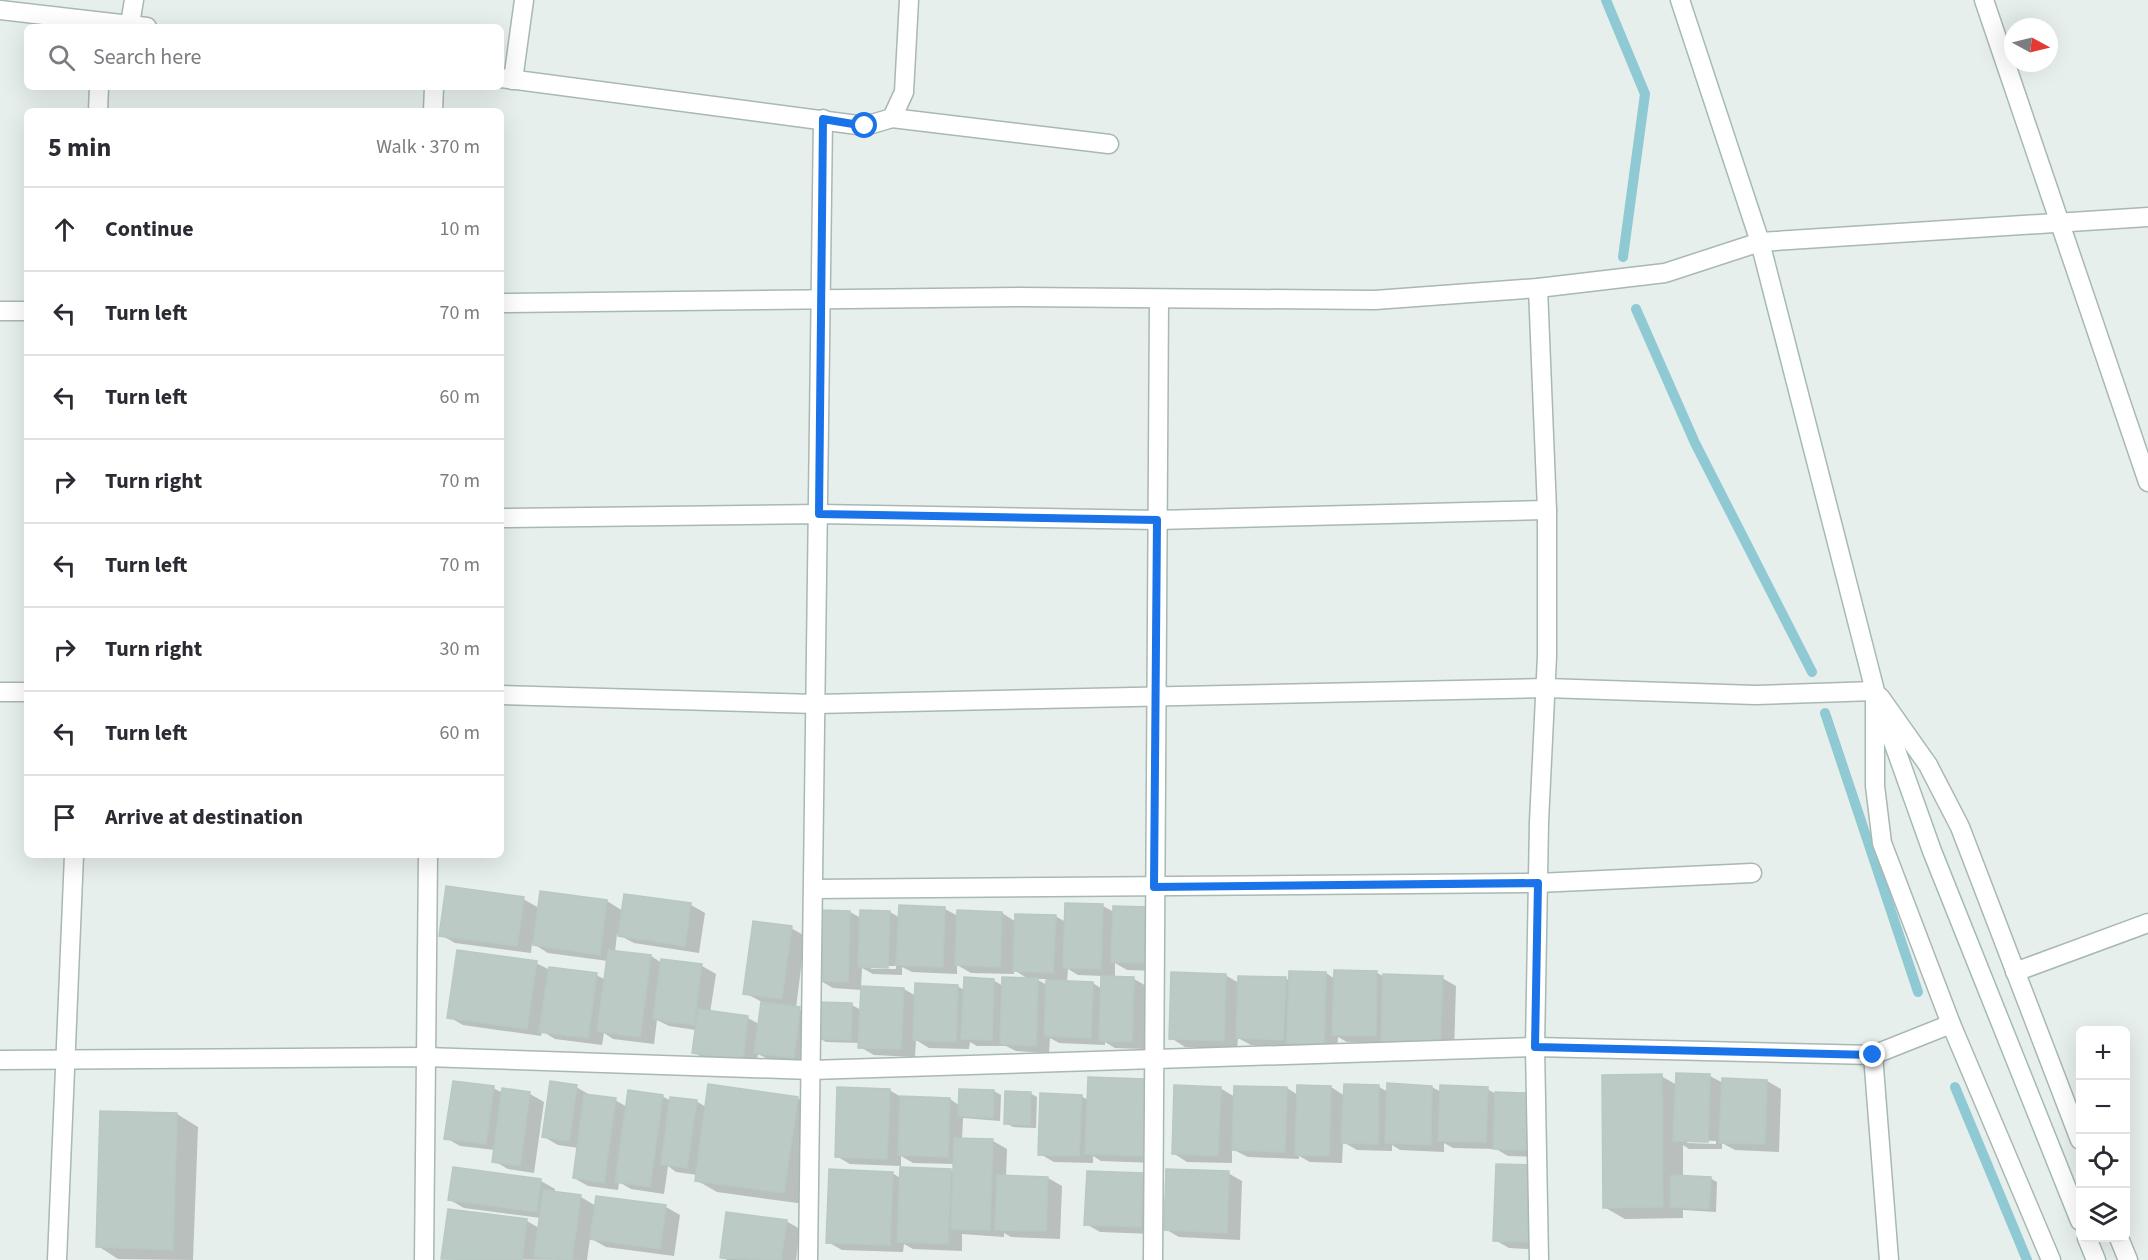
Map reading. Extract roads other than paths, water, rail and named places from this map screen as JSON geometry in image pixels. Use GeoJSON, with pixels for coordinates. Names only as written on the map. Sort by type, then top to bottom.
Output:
{"type":"FeatureCollection","features":[{"type":"Feature","properties":{"kind":"street"},"geometry":{"type":"LineString","coordinates":[[134,0],[139,24]]}},
{"type":"Feature","properties":{"kind":"street"},"geometry":{"type":"LineString","coordinates":[[524,0],[507,79],[865,126],[892,118],[1109,144]]}},
{"type":"Feature","properties":{"kind":"street"},"geometry":{"type":"LineString","coordinates":[[892,118],[904,92],[909,0]]}},
{"type":"Feature","properties":{"kind":"street"},"geometry":{"type":"LineString","coordinates":[[1680,0],[1760,242],[1875,691],[1932,851],[2076,1211]]}},
{"type":"Feature","properties":{"kind":"street"},"geometry":{"type":"LineString","coordinates":[[1984,0],[2148,482]]}},
{"type":"Feature","properties":{"kind":"street"},"geometry":{"type":"LineString","coordinates":[[0,10],[102,24]]}},
{"type":"Feature","properties":{"kind":"street"},"geometry":{"type":"LineString","coordinates":[[98,108],[99,90]]}},
{"type":"Feature","properties":{"kind":"street"},"geometry":{"type":"LineString","coordinates":[[433,108],[434,90]]}},
{"type":"Feature","properties":{"kind":"street"},"geometry":{"type":"LineString","coordinates":[[808,1260],[823,119]]}},
{"type":"Feature","properties":{"kind":"street"},"geometry":{"type":"LineString","coordinates":[[504,303],[1159,298],[1376,300],[1538,288],[1665,273],[1760,242],[2148,218]]}},
{"type":"Feature","properties":{"kind":"street"},"geometry":{"type":"LineString","coordinates":[[1538,288],[1547,510],[1546,688],[1538,883],[1535,1047],[1539,1260]]}},
{"type":"Feature","properties":{"kind":"street"},"geometry":{"type":"LineString","coordinates":[[1153,1260],[1159,298]]}},
{"type":"Feature","properties":{"kind":"street"},"geometry":{"type":"LineString","coordinates":[[0,311],[24,311]]}},
{"type":"Feature","properties":{"kind":"street"},"geometry":{"type":"LineString","coordinates":[[504,518],[819,514],[1157,520],[1547,510]]}},
{"type":"Feature","properties":{"kind":"street"},"geometry":{"type":"LineString","coordinates":[[504,695],[816,704],[1546,688],[1755,695],[1875,691]]}},
{"type":"Feature","properties":{"kind":"street"},"geometry":{"type":"LineString","coordinates":[[1875,691],[1928,765],[1946,796],[2078,1134]]}},
{"type":"Feature","properties":{"kind":"street"},"geometry":{"type":"LineString","coordinates":[[1875,691],[1875,786],[1882,843],[1951,1024],[2051,1260]]}},
{"type":"Feature","properties":{"kind":"street"},"geometry":{"type":"LineString","coordinates":[[0,692],[24,692]]}},
{"type":"Feature","properties":{"kind":"street"},"geometry":{"type":"LineString","coordinates":[[57,1260],[74,858]]}},
{"type":"Feature","properties":{"kind":"street"},"geometry":{"type":"LineString","coordinates":[[424,1260],[428,858]]}},
{"type":"Feature","properties":{"kind":"street"},"geometry":{"type":"LineString","coordinates":[[814,889],[1538,883],[1752,873]]}},
{"type":"Feature","properties":{"kind":"street"},"geometry":{"type":"LineString","coordinates":[[2015,972],[2148,923]]}},
{"type":"Feature","properties":{"kind":"street"},"geometry":{"type":"LineString","coordinates":[[0,1060],[425,1057],[811,1070],[1535,1047],[1873,1055],[1951,1024]]}},
{"type":"Feature","properties":{"kind":"street"},"geometry":{"type":"LineString","coordinates":[[1873,1055],[1889,1260]]}},
{"type":"Feature","properties":{"kind":"street"},"geometry":{"type":"LineString","coordinates":[[2089,1242],[2096,1260]]}},
{"type":"Feature","properties":{"kind":"street"},"geometry":{"type":"LineString","coordinates":[[2121,1242],[2128,1260]]}},
{"type":"Feature","properties":{"kind":"waterway"},"geometry":{"type":"LineString","coordinates":[[1606,0],[1645,94],[1623,257]]}},
{"type":"Feature","properties":{"kind":"waterway"},"geometry":{"type":"LineString","coordinates":[[1636,309],[1695,443],[1812,672]]}},
{"type":"Feature","properties":{"kind":"waterway"},"geometry":{"type":"LineString","coordinates":[[1825,713],[1918,992]]}},
{"type":"Feature","properties":{"kind":"waterway"},"geometry":{"type":"LineString","coordinates":[[1955,1087],[2027,1260]]}}]}
